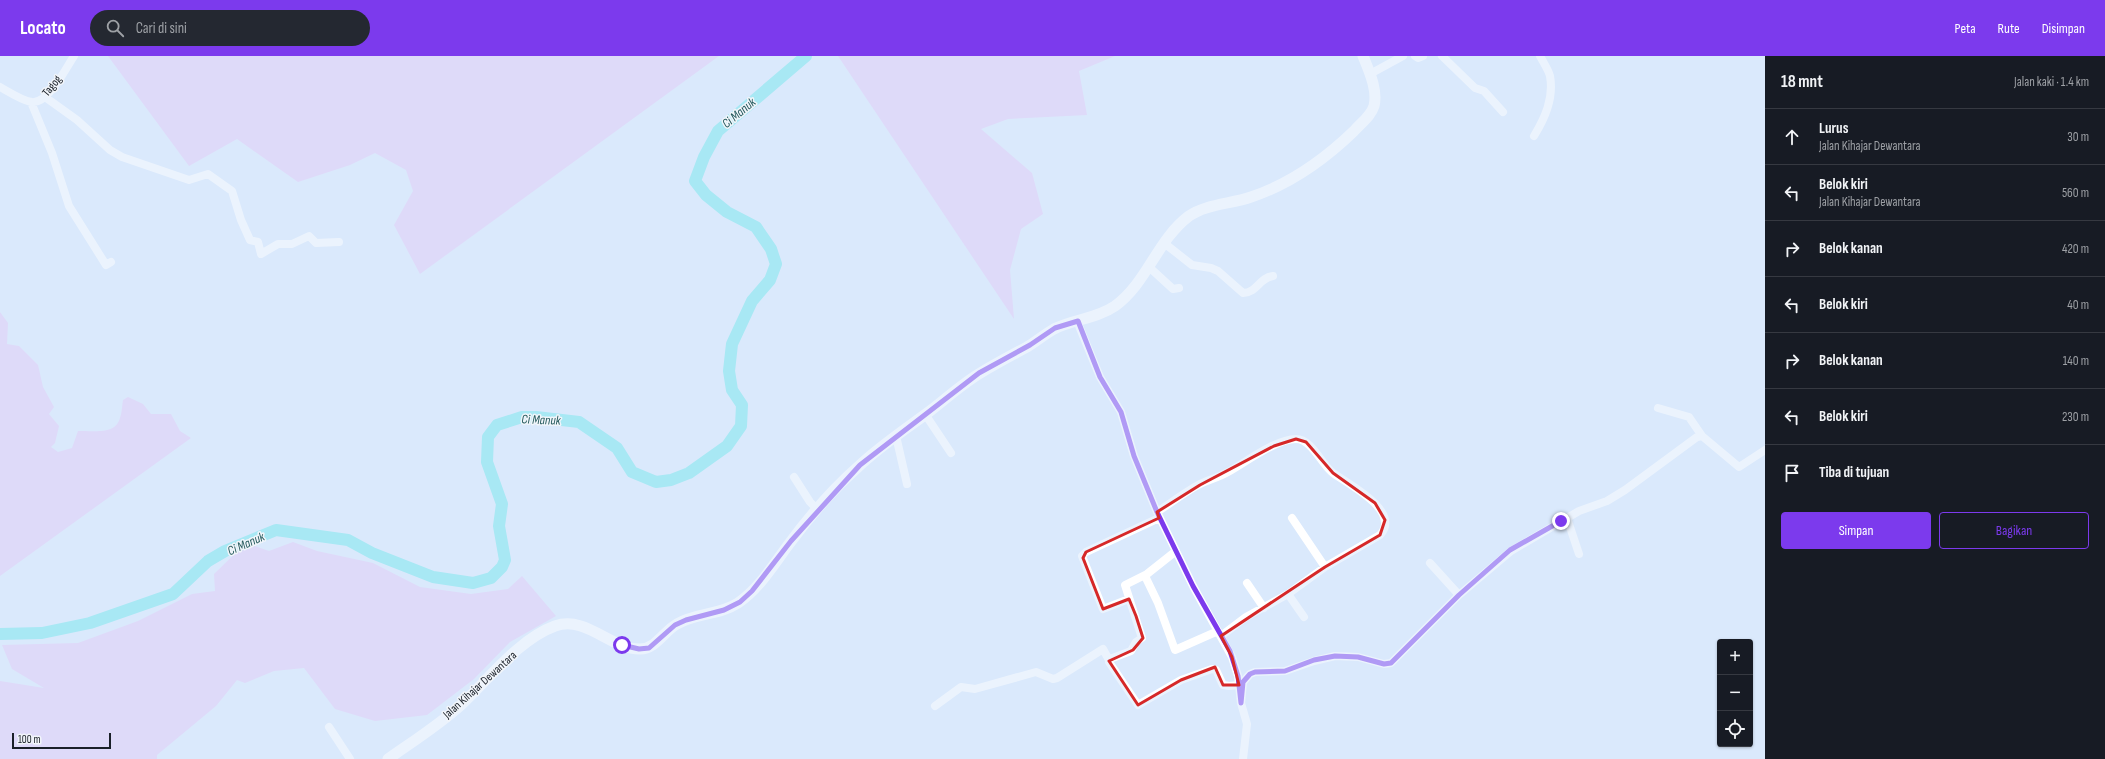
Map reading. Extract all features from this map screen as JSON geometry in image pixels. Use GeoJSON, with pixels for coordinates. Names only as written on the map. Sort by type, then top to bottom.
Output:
{"type":"FeatureCollection","features":[{"type":"Feature","properties":{"kind":"main road","name":"Jalan Kihajar Dewantara"},"geometry":{"type":"LineString","coordinates":[[388,759],[451,713],[493,671],[525,645],[553,627],[569,624],[581,626],[630,648],[643,649],[654,645],[675,625],[734,605],[752,591],[791,541],[854,470],[979,373],[1030,345],[1055,328],[1097,316],[1115,305],[1130,293],[1164,243],[1182,222],[1193,213],[1261,194],[1295,176],[1329,154],[1372,111],[1375,97],[1370,74],[1363,56]]}},
{"type":"Feature","properties":{"kind":"street","name":"Tagog"},"geometry":{"type":"LineString","coordinates":[[0,88],[31,102],[45,97],[74,56]]}},
{"type":"Feature","properties":{"kind":"street"},"geometry":{"type":"LineString","coordinates":[[1370,74],[1403,56]]}},
{"type":"Feature","properties":{"kind":"street"},"geometry":{"type":"LineString","coordinates":[[1415,56],[1419,58],[1423,56]]}},
{"type":"Feature","properties":{"kind":"street"},"geometry":{"type":"LineString","coordinates":[[1442,56],[1476,88],[1484,91],[1503,112]]}},
{"type":"Feature","properties":{"kind":"street"},"geometry":{"type":"LineString","coordinates":[[1534,136],[1544,119],[1549,104],[1550,76],[1540,56]]}},
{"type":"Feature","properties":{"kind":"street"},"geometry":{"type":"LineString","coordinates":[[45,97],[77,120],[110,150],[122,157],[189,180],[208,174],[231,190],[250,240],[258,242],[261,254],[277,244],[292,244],[309,236],[316,243],[339,242]]}},
{"type":"Feature","properties":{"kind":"street"},"geometry":{"type":"LineString","coordinates":[[31,102],[52,153],[69,206],[106,265],[111,262]]}},
{"type":"Feature","properties":{"kind":"street"},"geometry":{"type":"LineString","coordinates":[[1164,243],[1192,265],[1218,271],[1243,293],[1254,290],[1264,278],[1273,276]]}},
{"type":"Feature","properties":{"kind":"street"},"geometry":{"type":"LineString","coordinates":[[1149,267],[1173,289],[1179,288]]}},
{"type":"Feature","properties":{"kind":"street"},"geometry":{"type":"LineString","coordinates":[[1078,321],[1100,377],[1121,412],[1134,456],[1158,515],[1232,657],[1247,728],[1243,759]]}},
{"type":"Feature","properties":{"kind":"street"},"geometry":{"type":"LineString","coordinates":[[1658,408],[1689,417],[1702,436],[1739,467],[1765,450]]}},
{"type":"Feature","properties":{"kind":"street"},"geometry":{"type":"LineString","coordinates":[[925,414],[951,453]]}},
{"type":"Feature","properties":{"kind":"street"},"geometry":{"type":"LineString","coordinates":[[896,436],[907,484]]}},
{"type":"Feature","properties":{"kind":"street"},"geometry":{"type":"LineString","coordinates":[[1241,703],[1243,682],[1250,674],[1255,672],[1285,671],[1314,660],[1335,656],[1358,657],[1384,664],[1391,663],[1459,595],[1510,550],[1567,518],[1607,501],[1640,481],[1690,440],[1702,436]]}},
{"type":"Feature","properties":{"kind":"street"},"geometry":{"type":"LineString","coordinates":[[1129,599],[1103,609],[1082,556],[1086,552],[1158,515],[1200,484],[1216,478],[1274,446],[1288,440],[1302,439],[1306,442],[1323,464],[1333,473],[1375,503],[1383,513],[1385,520],[1385,526],[1380,535],[1325,567],[1288,594],[1219,634],[1175,650],[1158,603],[1145,576]]}},
{"type":"Feature","properties":{"kind":"street"},"geometry":{"type":"LineString","coordinates":[[794,477],[810,502],[818,510]]}},
{"type":"Feature","properties":{"kind":"street"},"geometry":{"type":"LineString","coordinates":[[1292,518],[1325,567]]}},
{"type":"Feature","properties":{"kind":"street"},"geometry":{"type":"LineString","coordinates":[[1567,518],[1579,554]]}},
{"type":"Feature","properties":{"kind":"street"},"geometry":{"type":"LineString","coordinates":[[1109,660],[1131,651],[1136,642],[1142,638],[1125,586],[1145,576],[1176,551]]}},
{"type":"Feature","properties":{"kind":"street"},"geometry":{"type":"LineString","coordinates":[[1430,563],[1459,595]]}},
{"type":"Feature","properties":{"kind":"street"},"geometry":{"type":"LineString","coordinates":[[1248,583],[1264,608]]}},
{"type":"Feature","properties":{"kind":"street"},"geometry":{"type":"LineString","coordinates":[[1288,594],[1304,617]]}},
{"type":"Feature","properties":{"kind":"street"},"geometry":{"type":"LineString","coordinates":[[934,706],[961,687],[975,689],[1036,672],[1053,679],[1057,678],[1103,649],[1138,705],[1181,680],[1212,669],[1216,670],[1223,685],[1239,685]]}},
{"type":"Feature","properties":{"kind":"street"},"geometry":{"type":"LineString","coordinates":[[329,727],[350,759]]}},
{"type":"Feature","properties":{"kind":"highlighted area"},"geometry":{"type":"Polygon","coordinates":[[[1296,439],[1306,442],[1333,473],[1375,503],[1385,520],[1380,535],[1325,567],[1221,636],[1232,657],[1239,685],[1223,685],[1215,667],[1181,680],[1138,705],[1109,661],[1133,650],[1143,638],[1136,616],[1129,599],[1103,609],[1083,558],[1086,552],[1159,518],[1157,512],[1200,485],[1274,446],[1296,439]]]}},
{"type":"Feature","properties":{"kind":"shaded area"},"geometry":{"type":"Polygon","coordinates":[[[108,56],[719,56],[420,274],[394,225],[413,191],[406,170],[375,153],[350,165],[298,182],[237,139],[189,166],[108,56]]]}},
{"type":"Feature","properties":{"kind":"shaded area"},"geometry":{"type":"Polygon","coordinates":[[[838,56],[1115,56],[1079,71],[1087,115],[1008,119],[981,129],[1032,173],[1043,214],[1021,229],[1010,270],[1014,319],[838,56]]]}},
{"type":"Feature","properties":{"kind":"shaded area"},"geometry":{"type":"Polygon","coordinates":[[[0,312],[8,323],[7,344],[19,346],[38,365],[43,387],[54,407],[49,414],[59,426],[55,443],[51,447],[58,452],[72,448],[78,431],[108,430],[117,424],[122,411],[123,400],[128,397],[143,404],[151,414],[171,414],[180,431],[191,438],[0,576],[0,312]]]}},
{"type":"Feature","properties":{"kind":"shaded area"},"geometry":{"type":"Polygon","coordinates":[[[293,542],[317,551],[373,563],[420,587],[471,594],[508,589],[522,576],[556,616],[510,642],[474,679],[427,715],[375,721],[335,709],[304,668],[274,671],[245,683],[237,680],[216,706],[157,755],[157,759],[0,759],[0,681],[44,688],[12,669],[2,645],[78,643],[138,621],[192,594],[215,591],[214,574],[246,543],[269,551],[293,542]]]}},
{"type":"Feature","properties":{"kind":"waterway","name":"Ci Manuk"},"geometry":{"type":"LineString","coordinates":[[0,634],[42,633],[90,623],[173,594],[208,561],[225,551],[276,530],[348,540],[372,553],[433,577],[473,583],[491,578],[502,567],[505,560],[499,526],[502,504],[487,462],[488,437],[497,425],[522,417],[536,417],[579,422],[617,448],[632,472],[656,482],[671,480],[689,473],[727,446],[741,426],[742,405],[732,390],[729,371],[732,344],[752,301],[770,280],[776,264],[771,249],[756,227],[727,212],[706,195],[695,181],[704,157],[718,131],[806,56]]}},
{"type":"Feature","properties":{"kind":"route"},"geometry":{"type":"LineString","coordinates":[[622,645],[630,648],[649,648],[675,625],[686,620],[724,610],[740,602],[752,591],[791,541],[826,500],[854,470],[869,457],[979,373],[1030,345],[1055,328],[1070,322],[1078,321],[1100,377],[1108,393],[1118,404],[1134,456],[1157,512],[1193,586],[1230,651],[1238,676],[1241,703],[1243,682],[1250,674],[1255,672],[1285,671],[1314,660],[1335,656],[1358,657],[1384,664],[1391,663],[1459,595],[1474,584],[1510,550],[1561,521]]}}]}
